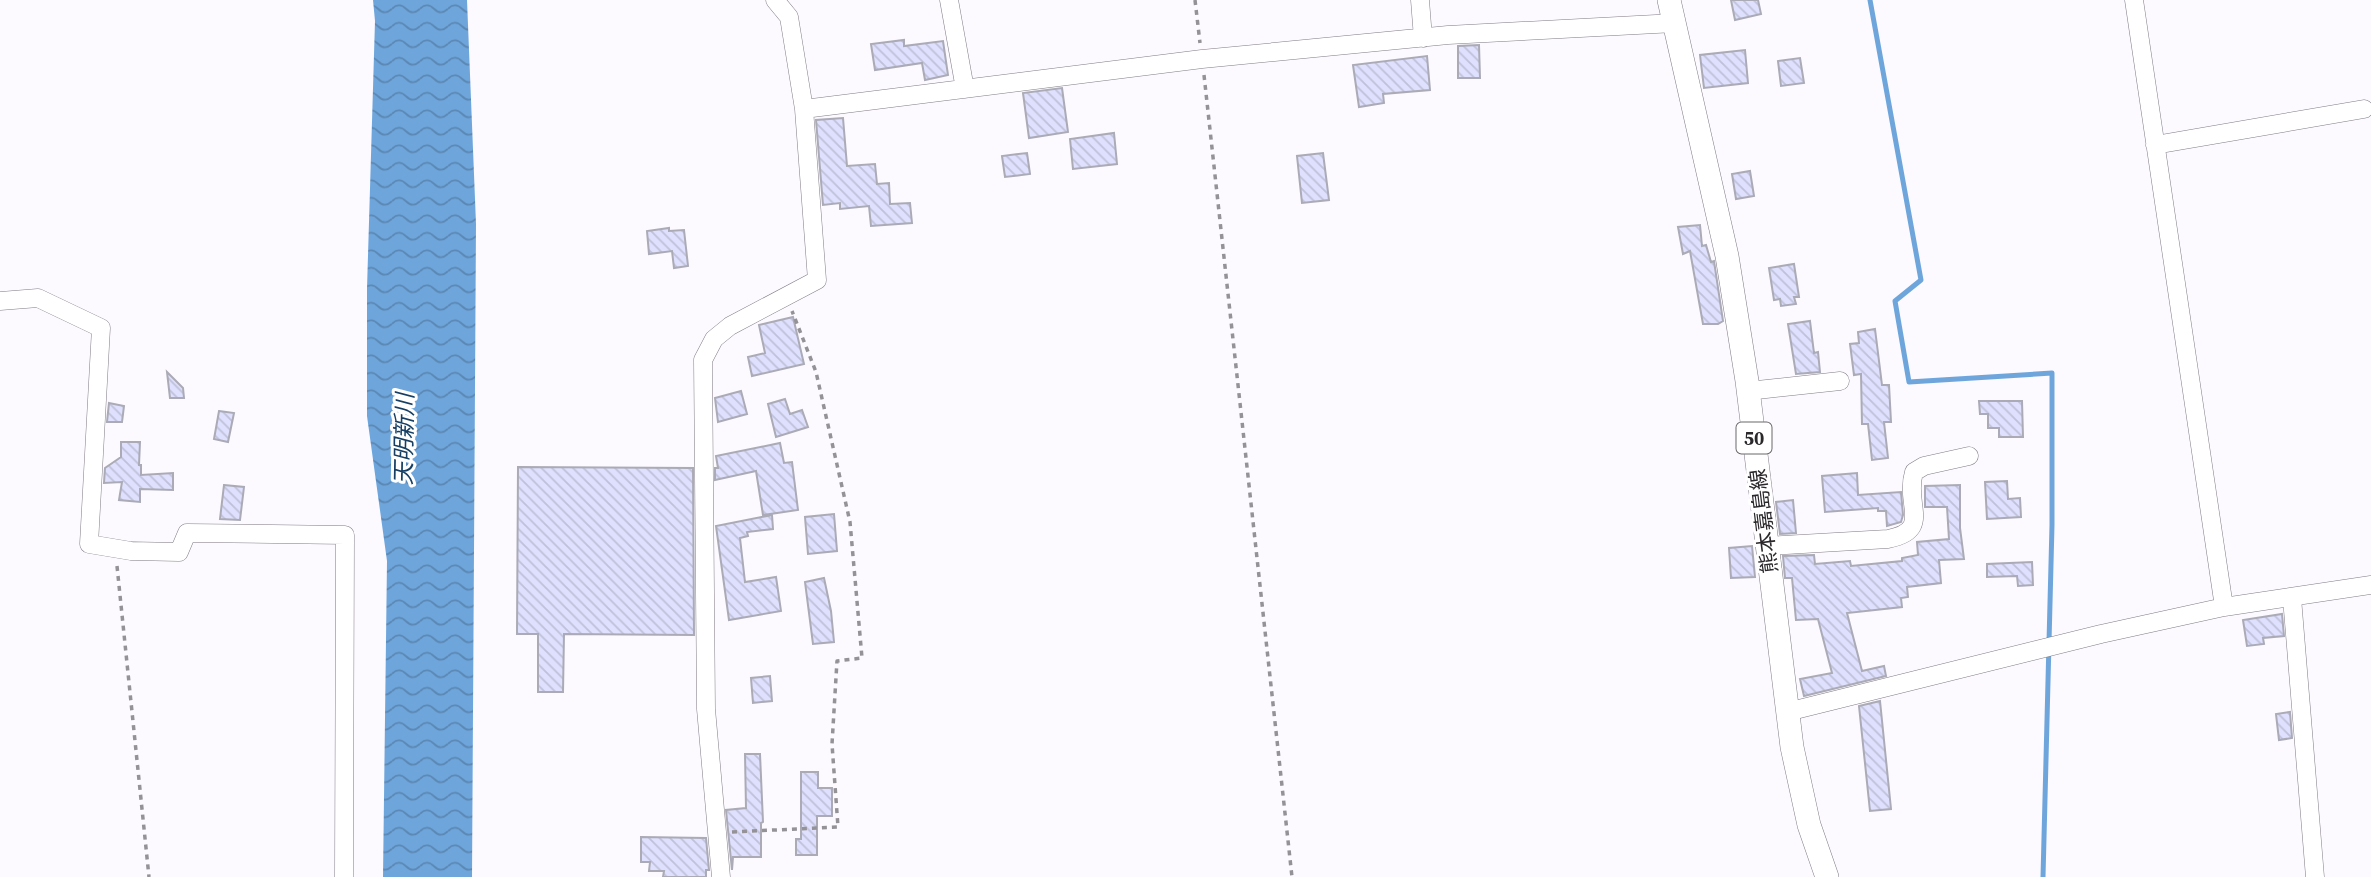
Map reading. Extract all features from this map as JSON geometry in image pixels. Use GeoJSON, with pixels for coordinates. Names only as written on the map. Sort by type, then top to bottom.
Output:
{"type":"FeatureCollection","features":[{"type":"Feature","properties":{"kind":"main road","name":"熊本嘉島線"},"geometry":{"type":"LineString","coordinates":[[1669,0],[1727,256],[1748,391],[1792,747],[1809,825],[1827,877]]}},
{"type":"Feature","properties":{"kind":"street"},"geometry":{"type":"LineString","coordinates":[[721,877],[706,709],[703,360],[714,339],[730,326],[817,280],[804,109],[789,17],[775,0]]}},
{"type":"Feature","properties":{"kind":"street"},"geometry":{"type":"LineString","coordinates":[[949,0],[965,89]]}},
{"type":"Feature","properties":{"kind":"street"},"geometry":{"type":"LineString","coordinates":[[1420,0],[1423,38]]}},
{"type":"Feature","properties":{"kind":"street"},"geometry":{"type":"LineString","coordinates":[[2134,0],[2224,607]]}},
{"type":"Feature","properties":{"kind":"street"},"geometry":{"type":"LineString","coordinates":[[804,109],[1202,59],[1423,38],[1675,23]]}},
{"type":"Feature","properties":{"kind":"street"},"geometry":{"type":"LineString","coordinates":[[2155,145],[2364,109]]}},
{"type":"Feature","properties":{"kind":"street"},"geometry":{"type":"LineString","coordinates":[[0,301],[38,298],[101,328],[89,544],[131,551],[179,552],[187,533],[345,536],[344,877]]}},
{"type":"Feature","properties":{"kind":"street"},"geometry":{"type":"LineString","coordinates":[[1748,391],[1840,381]]}},
{"type":"Feature","properties":{"kind":"street"},"geometry":{"type":"LineString","coordinates":[[1767,546],[1903,536],[1912,529],[1914,522],[1910,484],[1914,472],[1924,466],[1969,456]]}},
{"type":"Feature","properties":{"kind":"street"},"geometry":{"type":"LineString","coordinates":[[1787,712],[2101,634],[2224,607],[2371,585]]}},
{"type":"Feature","properties":{"kind":"street"},"geometry":{"type":"LineString","coordinates":[[2292,598],[2315,877]]}},
{"type":"Feature","properties":{"kind":"path"},"geometry":{"type":"LineString","coordinates":[[1195,0],[1292,877]]}},
{"type":"Feature","properties":{"kind":"path"},"geometry":{"type":"LineString","coordinates":[[717,833],[838,827],[832,744],[837,661],[862,657],[850,522],[816,372],[786,296]]}},
{"type":"Feature","properties":{"kind":"path"},"geometry":{"type":"LineString","coordinates":[[116,548],[149,877]]}},
{"type":"Feature","properties":{"kind":"water","name":"天明新川"},"geometry":{"type":"Polygon","coordinates":[[[373,0],[467,0],[476,224],[472,877],[383,877],[387,561],[367,416],[367,289],[375,21],[373,0]]]}},
{"type":"Feature","properties":{"kind":"building"},"geometry":{"type":"Polygon","coordinates":[[[1731,0],[1758,0],[1761,14],[1735,20],[1731,0]]]}},
{"type":"Feature","properties":{"kind":"building"},"geometry":{"type":"Polygon","coordinates":[[[904,40],[904,46],[943,41],[948,75],[925,80],[922,63],[875,70],[871,44],[904,40]]]}},
{"type":"Feature","properties":{"kind":"building"},"geometry":{"type":"Polygon","coordinates":[[[1479,45],[1480,78],[1458,78],[1458,46],[1479,45]]]}},
{"type":"Feature","properties":{"kind":"building"},"geometry":{"type":"Polygon","coordinates":[[[1745,50],[1748,83],[1704,88],[1700,55],[1745,50]]]}},
{"type":"Feature","properties":{"kind":"building"},"geometry":{"type":"Polygon","coordinates":[[[1427,56],[1430,90],[1383,94],[1384,103],[1359,107],[1353,65],[1427,56]]]}},
{"type":"Feature","properties":{"kind":"building"},"geometry":{"type":"Polygon","coordinates":[[[1800,58],[1804,83],[1781,86],[1778,61],[1800,58]]]}},
{"type":"Feature","properties":{"kind":"building"},"geometry":{"type":"Polygon","coordinates":[[[1062,88],[1068,132],[1029,138],[1023,93],[1062,88]]]}},
{"type":"Feature","properties":{"kind":"building"},"geometry":{"type":"Polygon","coordinates":[[[843,118],[847,166],[875,164],[877,184],[889,183],[890,204],[910,203],[912,223],[871,226],[869,206],[840,209],[840,203],[823,205],[816,120],[843,118]]]}},
{"type":"Feature","properties":{"kind":"building"},"geometry":{"type":"Polygon","coordinates":[[[1114,133],[1117,164],[1073,169],[1070,139],[1114,133]]]}},
{"type":"Feature","properties":{"kind":"building"},"geometry":{"type":"Polygon","coordinates":[[[1027,153],[1030,174],[1005,177],[1002,156],[1027,153]]]}},
{"type":"Feature","properties":{"kind":"building"},"geometry":{"type":"Polygon","coordinates":[[[1323,153],[1329,200],[1302,203],[1297,156],[1323,153]]]}},
{"type":"Feature","properties":{"kind":"building"},"geometry":{"type":"Polygon","coordinates":[[[1750,171],[1754,196],[1736,199],[1732,174],[1750,171]]]}},
{"type":"Feature","properties":{"kind":"building"},"geometry":{"type":"Polygon","coordinates":[[[1700,225],[1702,246],[1706,245],[1711,262],[1714,261],[1723,321],[1718,324],[1703,324],[1690,251],[1683,254],[1678,227],[1700,225]]]}},
{"type":"Feature","properties":{"kind":"building"},"geometry":{"type":"Polygon","coordinates":[[[669,228],[669,231],[684,230],[688,266],[674,268],[672,251],[649,254],[647,231],[669,228]]]}},
{"type":"Feature","properties":{"kind":"building"},"geometry":{"type":"Polygon","coordinates":[[[1794,264],[1799,297],[1794,297],[1796,304],[1781,306],[1780,299],[1774,300],[1769,268],[1794,264]]]}},
{"type":"Feature","properties":{"kind":"building"},"geometry":{"type":"Polygon","coordinates":[[[793,317],[804,364],[752,376],[748,357],[765,353],[759,325],[793,317]]]}},
{"type":"Feature","properties":{"kind":"building"},"geometry":{"type":"Polygon","coordinates":[[[1810,321],[1814,353],[1818,352],[1820,372],[1796,374],[1788,324],[1810,321]]]}},
{"type":"Feature","properties":{"kind":"building"},"geometry":{"type":"Polygon","coordinates":[[[1875,329],[1882,385],[1889,385],[1891,422],[1884,422],[1888,458],[1872,460],[1868,424],[1862,424],[1861,374],[1854,375],[1850,344],[1859,343],[1858,332],[1875,329]]]}},
{"type":"Feature","properties":{"kind":"building"},"geometry":{"type":"Polygon","coordinates":[[[167,372],[183,388],[184,398],[170,398],[167,372]]]}},
{"type":"Feature","properties":{"kind":"building"},"geometry":{"type":"Polygon","coordinates":[[[741,391],[747,414],[718,422],[715,398],[741,391]]]}},
{"type":"Feature","properties":{"kind":"building"},"geometry":{"type":"Polygon","coordinates":[[[785,399],[790,414],[802,410],[808,427],[776,437],[768,404],[785,399]]]}},
{"type":"Feature","properties":{"kind":"building"},"geometry":{"type":"Polygon","coordinates":[[[1979,401],[2022,401],[2023,437],[1999,437],[1999,428],[1988,428],[1988,414],[1980,414],[1979,401]]]}},
{"type":"Feature","properties":{"kind":"building"},"geometry":{"type":"Polygon","coordinates":[[[109,403],[124,406],[122,422],[107,422],[109,403]]]}},
{"type":"Feature","properties":{"kind":"building"},"geometry":{"type":"Polygon","coordinates":[[[219,411],[234,413],[228,442],[214,439],[219,411]]]}},
{"type":"Feature","properties":{"kind":"building"},"geometry":{"type":"Polygon","coordinates":[[[121,442],[140,442],[141,475],[173,473],[173,490],[140,489],[140,502],[119,500],[122,482],[104,483],[105,468],[121,457],[121,442]]]}},
{"type":"Feature","properties":{"kind":"building"},"geometry":{"type":"Polygon","coordinates":[[[780,443],[784,463],[792,462],[798,510],[763,515],[756,471],[715,480],[715,468],[718,468],[716,456],[780,443]]]}},
{"type":"Feature","properties":{"kind":"building"},"geometry":{"type":"Polygon","coordinates":[[[518,467],[693,468],[694,635],[564,634],[563,692],[538,692],[538,634],[517,634],[518,467]]]}},
{"type":"Feature","properties":{"kind":"building"},"geometry":{"type":"Polygon","coordinates":[[[1857,473],[1858,495],[1901,492],[1901,522],[1887,526],[1886,511],[1878,511],[1878,508],[1825,512],[1822,476],[1857,473]]]}},
{"type":"Feature","properties":{"kind":"building"},"geometry":{"type":"Polygon","coordinates":[[[2007,481],[2008,499],[2020,498],[2021,517],[1987,519],[1985,482],[2007,481]]]}},
{"type":"Feature","properties":{"kind":"building"},"geometry":{"type":"Polygon","coordinates":[[[224,485],[244,487],[240,520],[220,519],[224,485]]]}},
{"type":"Feature","properties":{"kind":"building"},"geometry":{"type":"Polygon","coordinates":[[[1960,485],[1960,528],[1964,559],[1939,560],[1941,583],[1907,587],[1908,597],[1901,598],[1902,607],[1847,613],[1862,671],[1884,666],[1886,676],[1804,696],[1800,679],[1832,673],[1818,619],[1796,620],[1792,578],[1785,578],[1783,556],[1814,555],[1815,564],[1850,561],[1851,566],[1902,561],[1902,558],[1918,555],[1917,542],[1949,539],[1947,507],[1925,507],[1925,486],[1960,485]]]}},
{"type":"Feature","properties":{"kind":"building"},"geometry":{"type":"Polygon","coordinates":[[[1793,500],[1796,533],[1780,534],[1776,502],[1793,500]]]}},
{"type":"Feature","properties":{"kind":"building"},"geometry":{"type":"Polygon","coordinates":[[[834,514],[837,551],[808,554],[805,517],[834,514]]]}},
{"type":"Feature","properties":{"kind":"building"},"geometry":{"type":"Polygon","coordinates":[[[772,515],[773,529],[747,532],[748,536],[740,538],[745,582],[776,577],[781,611],[729,620],[716,526],[772,515]]]}},
{"type":"Feature","properties":{"kind":"building"},"geometry":{"type":"Polygon","coordinates":[[[1752,546],[1755,577],[1731,578],[1729,548],[1752,546]]]}},
{"type":"Feature","properties":{"kind":"building"},"geometry":{"type":"Polygon","coordinates":[[[2032,562],[2033,585],[2018,586],[2017,576],[1987,577],[1987,564],[2032,562]]]}},
{"type":"Feature","properties":{"kind":"building"},"geometry":{"type":"Polygon","coordinates":[[[824,578],[834,642],[813,644],[805,582],[824,578]]]}},
{"type":"Feature","properties":{"kind":"building"},"geometry":{"type":"Polygon","coordinates":[[[2282,614],[2284,636],[2263,638],[2264,644],[2247,646],[2243,620],[2282,614]]]}},
{"type":"Feature","properties":{"kind":"building"},"geometry":{"type":"Polygon","coordinates":[[[770,676],[772,701],[753,703],[751,678],[770,676]]]}},
{"type":"Feature","properties":{"kind":"building"},"geometry":{"type":"Polygon","coordinates":[[[1880,701],[1891,809],[1870,811],[1859,706],[1880,701]]]}},
{"type":"Feature","properties":{"kind":"building"},"geometry":{"type":"Polygon","coordinates":[[[2290,712],[2292,738],[2279,740],[2276,714],[2290,712]]]}},
{"type":"Feature","properties":{"kind":"building"},"geometry":{"type":"Polygon","coordinates":[[[745,754],[760,754],[763,822],[761,857],[733,857],[732,870],[726,810],[746,808],[745,754]]]}},
{"type":"Feature","properties":{"kind":"building"},"geometry":{"type":"Polygon","coordinates":[[[801,772],[818,772],[818,788],[832,788],[832,816],[817,816],[817,855],[796,855],[796,839],[801,839],[801,772]]]}},
{"type":"Feature","properties":{"kind":"building"},"geometry":{"type":"Polygon","coordinates":[[[641,837],[706,838],[709,870],[706,870],[706,877],[663,877],[664,871],[649,871],[650,862],[641,862],[641,837]]]}},
{"type":"Feature","properties":{"kind":"waterway"},"geometry":{"type":"LineString","coordinates":[[1870,0],[1921,280],[1895,301],[1909,382],[2052,373],[2052,525],[2043,877]]}}]}
